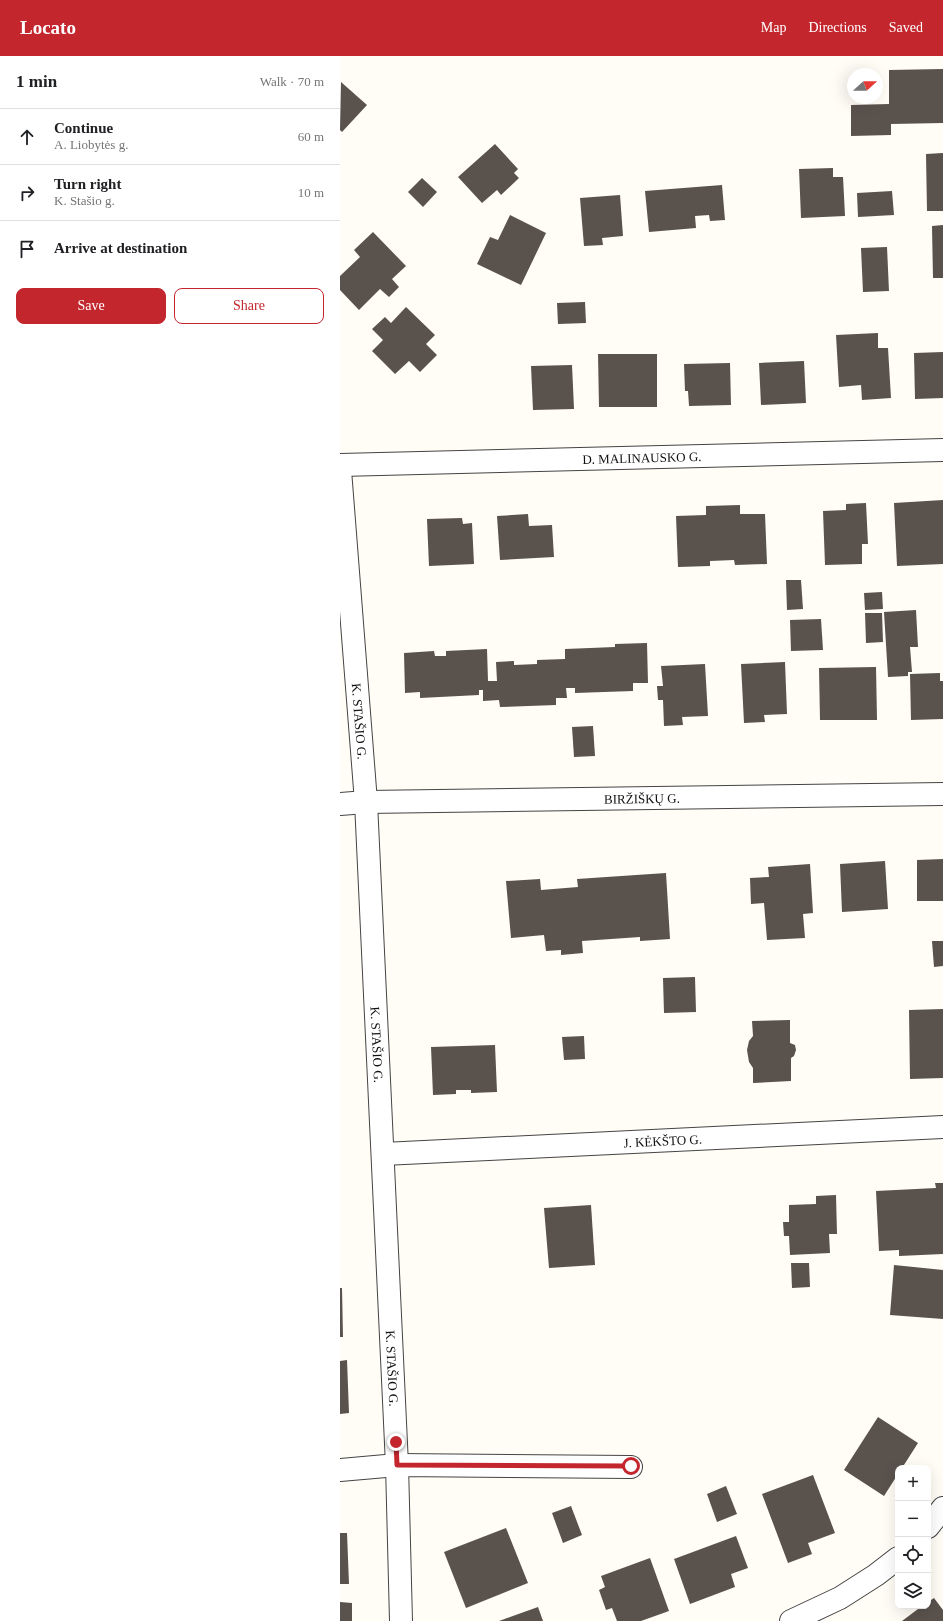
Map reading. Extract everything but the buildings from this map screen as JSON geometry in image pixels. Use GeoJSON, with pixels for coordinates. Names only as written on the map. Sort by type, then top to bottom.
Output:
{"type":"FeatureCollection","features":[{"type":"Feature","properties":{"kind":"street","name":"D. MALINAUSKO G."},"geometry":{"type":"LineString","coordinates":[[340,465],[943,450]]}},
{"type":"Feature","properties":{"kind":"street","name":"K. STAŠIO G."},"geometry":{"type":"LineString","coordinates":[[340,470],[366,802],[397,1465],[401,1621]]}},
{"type":"Feature","properties":{"kind":"street","name":"BIRŽIŠKŲ G."},"geometry":{"type":"LineString","coordinates":[[340,804],[366,802],[943,794]]}},
{"type":"Feature","properties":{"kind":"street","name":"J. KĖKŠTO G."},"geometry":{"type":"LineString","coordinates":[[383,1154],[943,1127]]}},
{"type":"Feature","properties":{"kind":"street"},"geometry":{"type":"LineString","coordinates":[[340,1470],[397,1465],[631,1466]]}},
{"type":"Feature","properties":{"kind":"street"},"geometry":{"type":"LineString","coordinates":[[931,1523],[943,1508]]}},
{"type":"Feature","properties":{"kind":"street"},"geometry":{"type":"LineString","coordinates":[[791,1621],[840,1598],[876,1575],[895,1560]]}},
{"type":"Feature","properties":{"kind":"route"},"geometry":{"type":"LineString","coordinates":[[396,1442],[397,1465],[631,1466]]}}]}
